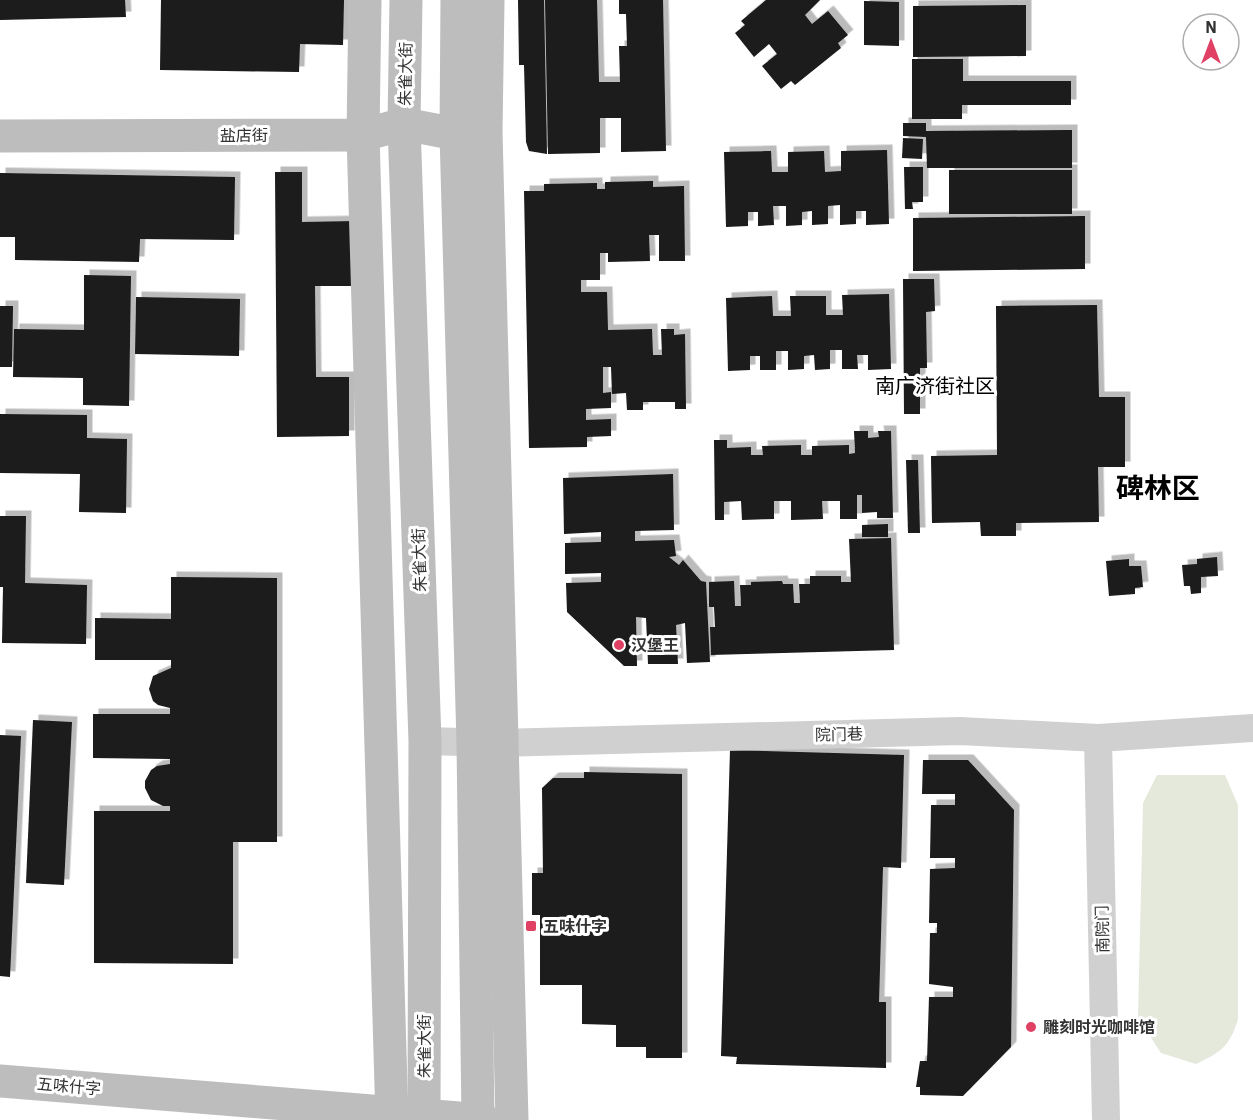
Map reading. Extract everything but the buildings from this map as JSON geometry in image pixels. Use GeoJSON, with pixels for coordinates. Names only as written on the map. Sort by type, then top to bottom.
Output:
{"type":"FeatureCollection","features":[{"type":"Feature","properties":{"kind":"street"},"geometry":{"type":"LineString","coordinates":[[365,0],[363,135],[408,1117],[483,1120]]}},
{"type":"Feature","properties":{"kind":"street","name":"朱雀大街"},"geometry":{"type":"LineString","coordinates":[[406,0],[404,124],[425,741],[408,1117]]}},
{"type":"Feature","properties":{"kind":"street"},"geometry":{"type":"LineString","coordinates":[[457,0],[471,133],[487,743],[512,1120]]}},
{"type":"Feature","properties":{"kind":"street"},"geometry":{"type":"LineString","coordinates":[[471,133],[488,0]]}},
{"type":"Feature","properties":{"kind":"street","name":"盐店街"},"geometry":{"type":"LineString","coordinates":[[0,136],[363,135],[404,124],[471,133]]}},
{"type":"Feature","properties":{"kind":"street","name":"院门巷"},"geometry":{"type":"LineString","coordinates":[[425,741],[487,743],[960,731],[1098,738],[1253,728]]}},
{"type":"Feature","properties":{"kind":"street","name":"南院门"},"geometry":{"type":"LineString","coordinates":[[1098,738],[1106,1120]]}},
{"type":"Feature","properties":{"kind":"street"},"geometry":{"type":"LineString","coordinates":[[478,1120],[487,743]]}},
{"type":"Feature","properties":{"kind":"street","name":"五味什字"},"geometry":{"type":"LineString","coordinates":[[0,1081],[408,1117]]}},
{"type":"Feature","properties":{"kind":"shaded area"},"geometry":{"type":"Polygon","coordinates":[[[1157,775],[1225,775],[1238,805],[1238,1019],[1228,1042],[1212,1056],[1196,1064],[1161,1053],[1138,1018],[1143,803],[1157,775]]]}},
{"type":"Feature","properties":{"kind":"place","name":"汉堡王"},"geometry":{"type":"Point","coordinates":[619,645]}},
{"type":"Feature","properties":{"kind":"place","name":"五味什字"},"geometry":{"type":"Point","coordinates":[531,926]}},
{"type":"Feature","properties":{"kind":"place","name":"雕刻时光咖啡馆"},"geometry":{"type":"Point","coordinates":[1031,1027]}},
{"type":"Feature","properties":{"kind":"district","name":"南广济街社区"},"geometry":{"type":"Point","coordinates":[935,385]}},
{"type":"Feature","properties":{"kind":"district","name":"碑林区"},"geometry":{"type":"Point","coordinates":[1158,487]}}]}
